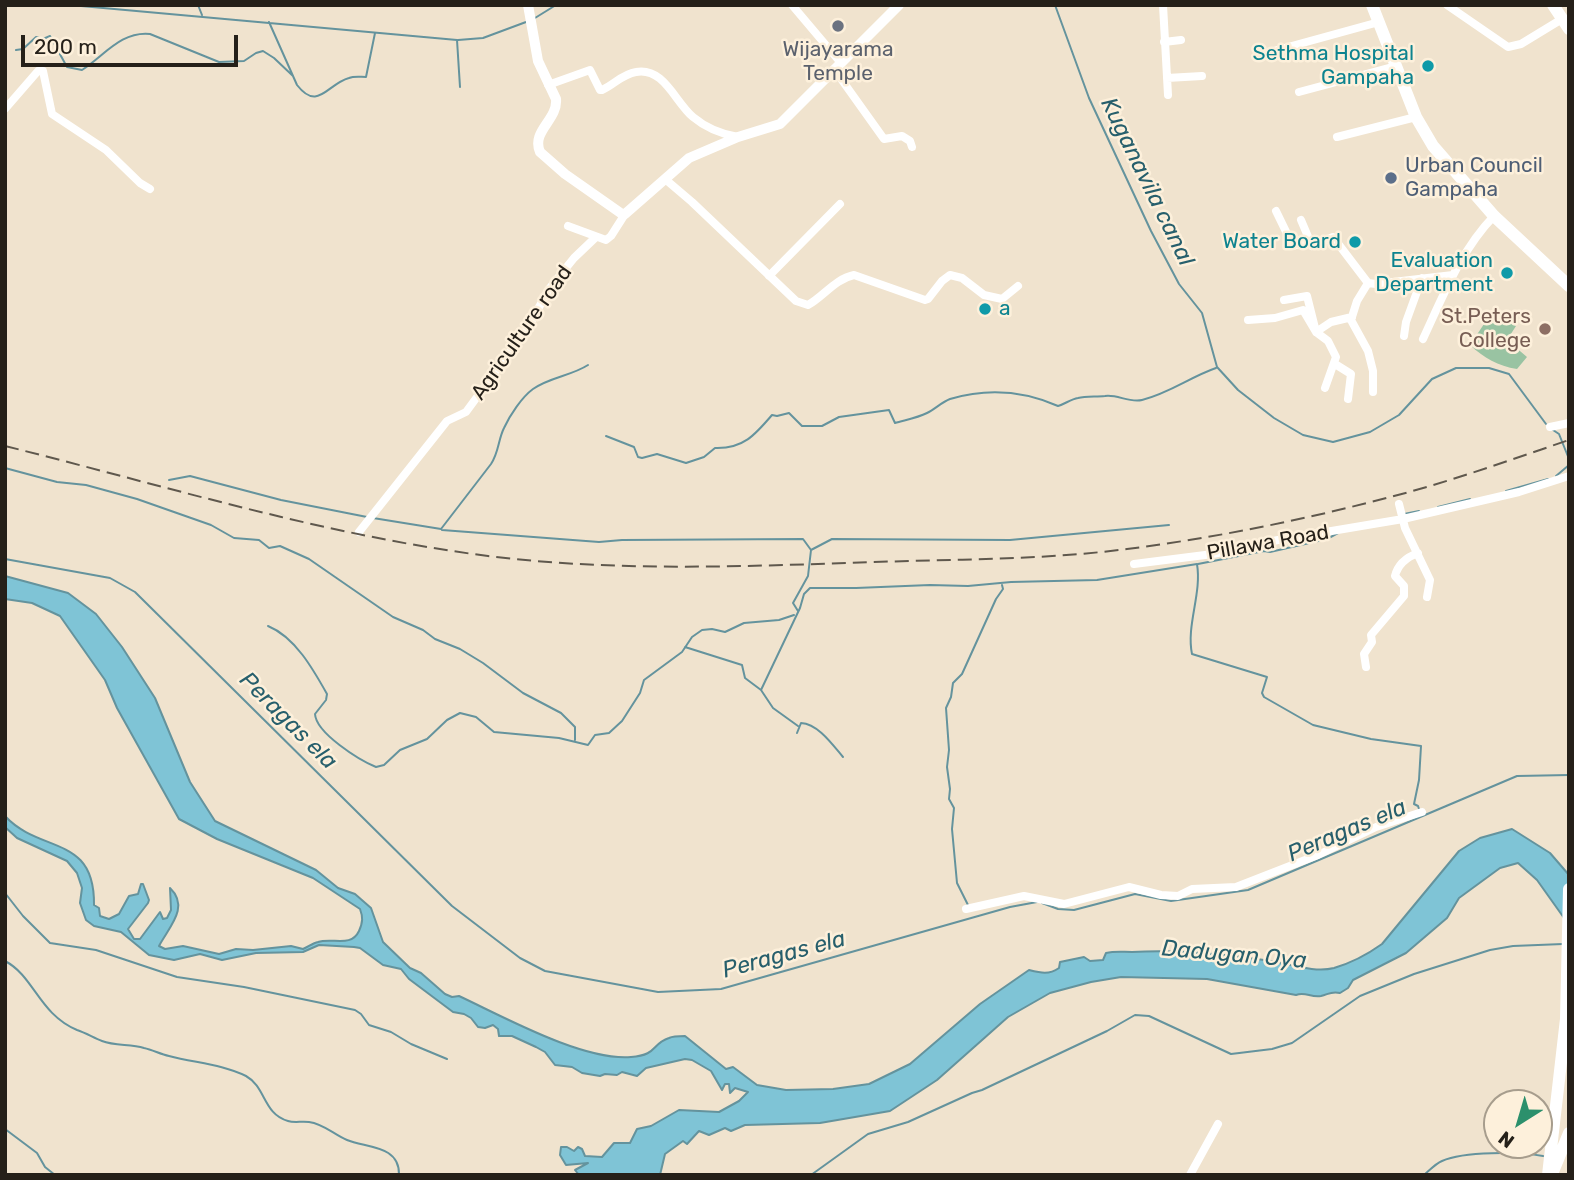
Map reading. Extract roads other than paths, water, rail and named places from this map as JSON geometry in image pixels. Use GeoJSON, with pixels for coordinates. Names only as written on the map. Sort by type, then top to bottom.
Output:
{"type":"FeatureCollection","features":[{"type":"Feature","properties":{"kind":"main road"},"geometry":{"type":"LineString","coordinates":[[1372,5],[1416,117],[1444,160],[1494,216],[1569,286]]}},
{"type":"Feature","properties":{"kind":"main road"},"geometry":{"type":"LineString","coordinates":[[1553,5],[1565,24]]}},
{"type":"Feature","properties":{"kind":"main road"},"geometry":{"type":"LineString","coordinates":[[1550,1175],[1566,1020],[1569,890]]}},
{"type":"Feature","properties":{"kind":"main road"},"geometry":{"type":"LineString","coordinates":[[1550,1175],[1569,1133]]}},
{"type":"Feature","properties":{"kind":"street"},"geometry":{"type":"LineString","coordinates":[[792,5],[838,66],[884,139],[902,136],[910,141],[912,147]]}},
{"type":"Feature","properties":{"kind":"street"},"geometry":{"type":"LineString","coordinates":[[528,7],[538,61],[556,99],[556,106],[538,137],[540,152],[575,181],[625,214],[689,158],[738,137],[780,124],[899,5]]}},
{"type":"Feature","properties":{"kind":"street"},"geometry":{"type":"LineString","coordinates":[[1164,5],[1168,95]]}},
{"type":"Feature","properties":{"kind":"street"},"geometry":{"type":"LineString","coordinates":[[1447,5],[1508,47],[1565,24]]}},
{"type":"Feature","properties":{"kind":"street"},"geometry":{"type":"LineString","coordinates":[[1259,55],[1379,22]]}},
{"type":"Feature","properties":{"kind":"street"},"geometry":{"type":"LineString","coordinates":[[1164,42],[1181,40]]}},
{"type":"Feature","properties":{"kind":"street"},"geometry":{"type":"LineString","coordinates":[[1299,92],[1396,65]]}},
{"type":"Feature","properties":{"kind":"street"},"geometry":{"type":"LineString","coordinates":[[548,85],[590,70],[602,90],[629,74],[645,72],[666,84],[682,107],[702,124],[726,135],[738,137]]}},
{"type":"Feature","properties":{"kind":"street"},"geometry":{"type":"LineString","coordinates":[[5,109],[38,71],[43,71],[52,114],[106,149],[140,183],[150,189]]}},
{"type":"Feature","properties":{"kind":"street"},"geometry":{"type":"LineString","coordinates":[[1167,78],[1202,76]]}},
{"type":"Feature","properties":{"kind":"street"},"geometry":{"type":"LineString","coordinates":[[1337,137],[1416,117]]}},
{"type":"Feature","properties":{"kind":"street"},"geometry":{"type":"LineString","coordinates":[[665,179],[796,301],[808,305],[825,295],[844,277],[854,275],[925,300],[950,275],[962,278],[984,295],[1002,299],[1018,286]]}},
{"type":"Feature","properties":{"kind":"street"},"geometry":{"type":"LineString","coordinates":[[769,276],[840,204]]}},
{"type":"Feature","properties":{"kind":"street"},"geometry":{"type":"LineString","coordinates":[[1276,211],[1293,246],[1310,241]]}},
{"type":"Feature","properties":{"kind":"street","name":"Agriculture road"},"geometry":{"type":"LineString","coordinates":[[359,532],[447,421],[466,412],[527,329],[549,289],[574,258],[596,237],[609,239],[625,214]]}},
{"type":"Feature","properties":{"kind":"street"},"geometry":{"type":"LineString","coordinates":[[1423,339],[1453,275],[1479,232],[1494,216]]}},
{"type":"Feature","properties":{"kind":"street"},"geometry":{"type":"LineString","coordinates":[[1301,220],[1312,246],[1333,237],[1368,283],[1453,275]]}},
{"type":"Feature","properties":{"kind":"street"},"geometry":{"type":"LineString","coordinates":[[568,226],[596,237]]}},
{"type":"Feature","properties":{"kind":"street"},"geometry":{"type":"LineString","coordinates":[[1404,336],[1406,322],[1422,278]]}},
{"type":"Feature","properties":{"kind":"street"},"geometry":{"type":"LineString","coordinates":[[1368,283],[1357,300],[1352,317],[1354,328],[1368,351],[1373,371],[1373,392]]}},
{"type":"Feature","properties":{"kind":"street"},"geometry":{"type":"LineString","coordinates":[[1284,300],[1307,296],[1316,332]]}},
{"type":"Feature","properties":{"kind":"street"},"geometry":{"type":"LineString","coordinates":[[1248,320],[1275,318],[1303,310],[1316,332],[1328,341],[1336,357],[1325,388]]}},
{"type":"Feature","properties":{"kind":"street"},"geometry":{"type":"LineString","coordinates":[[1316,332],[1331,322],[1352,317]]}},
{"type":"Feature","properties":{"kind":"street"},"geometry":{"type":"LineString","coordinates":[[1335,364],[1351,374],[1348,399]]}},
{"type":"Feature","properties":{"kind":"street"},"geometry":{"type":"LineString","coordinates":[[1550,426],[1569,423]]}},
{"type":"Feature","properties":{"kind":"street","name":"Pillawa Road"},"geometry":{"type":"LineString","coordinates":[[1134,564],[1213,554],[1558,481],[1569,476]]}},
{"type":"Feature","properties":{"kind":"street"},"geometry":{"type":"LineString","coordinates":[[1401,513],[1430,580],[1427,597]]}},
{"type":"Feature","properties":{"kind":"street"},"geometry":{"type":"LineString","coordinates":[[1366,667],[1364,654],[1372,642],[1371,635],[1404,596],[1404,586],[1395,576],[1397,569],[1410,556],[1419,553]]}},
{"type":"Feature","properties":{"kind":"street"},"geometry":{"type":"LineString","coordinates":[[966,909],[1024,896],[1064,904],[1129,887],[1161,895],[1178,895],[1192,889],[1236,887],[1318,855],[1376,827],[1422,812]]}},
{"type":"Feature","properties":{"kind":"street"},"geometry":{"type":"LineString","coordinates":[[1190,1175],[1218,1124]]}},
{"type":"Feature","properties":{"kind":"water"},"geometry":{"type":"Polygon","coordinates":[[[5,576],[68,593],[96,614],[122,647],[155,698],[190,782],[215,821],[316,870],[338,888],[355,894],[371,908],[383,942],[410,968],[421,973],[445,994],[459,996],[544,1036],[590,1052],[612,1056],[640,1056],[650,1052],[663,1040],[685,1036],[726,1069],[733,1067],[757,1085],[786,1090],[833,1089],[869,1084],[910,1064],[980,1004],[1029,970],[1052,972],[1059,968],[1060,962],[1084,957],[1090,961],[1103,960],[1106,953],[1112,952],[1166,951],[1237,956],[1302,968],[1326,969],[1347,964],[1382,944],[1459,851],[1480,838],[1512,829],[1550,853],[1569,875],[1569,925],[1537,880],[1518,863],[1500,868],[1459,898],[1447,918],[1406,953],[1353,980],[1348,988],[1340,993],[1321,996],[1296,995],[1207,979],[1121,977],[1091,982],[1050,993],[1008,1017],[937,1080],[890,1111],[820,1123],[745,1125],[731,1131],[725,1128],[709,1135],[699,1131],[687,1144],[683,1141],[665,1154],[660,1175],[579,1175],[575,1170],[588,1163],[566,1165],[560,1155],[561,1147],[574,1151],[578,1147],[585,1156],[602,1157],[614,1143],[630,1143],[637,1129],[651,1126],[679,1110],[719,1112],[739,1101],[748,1092],[735,1088],[730,1093],[729,1084],[725,1084],[722,1090],[711,1071],[685,1059],[646,1068],[637,1076],[622,1072],[600,1076],[555,1065],[545,1052],[536,1047],[512,1036],[499,1036],[498,1029],[493,1025],[478,1027],[471,1018],[453,1012],[409,979],[401,969],[383,965],[360,948],[319,945],[303,952],[256,953],[222,960],[200,954],[174,960],[149,955],[121,932],[94,926],[86,920],[80,903],[82,888],[77,873],[67,861],[17,838],[5,827],[5,816],[19,828],[76,856],[85,866],[92,882],[94,905],[99,908],[100,916],[109,919],[119,914],[129,896],[138,894],[143,884],[149,900],[128,929],[134,939],[140,939],[160,912],[163,919],[167,918],[171,910],[170,888],[176,895],[178,910],[159,946],[165,949],[183,946],[219,954],[236,949],[291,946],[303,949],[323,941],[351,939],[359,931],[362,917],[360,909],[313,878],[217,839],[179,819],[117,708],[105,680],[60,616],[32,603],[5,599],[5,576]]]}},
{"type":"Feature","properties":{"kind":"waterway"},"geometry":{"type":"LineString","coordinates":[[70,5],[457,40],[460,87]]}},
{"type":"Feature","properties":{"kind":"waterway"},"geometry":{"type":"LineString","coordinates":[[198,5],[202,15]]}},
{"type":"Feature","properties":{"kind":"waterway"},"geometry":{"type":"LineString","coordinates":[[535,18],[556,5]]}},
{"type":"Feature","properties":{"kind":"waterway","name":"Kuganavila canal"},"geometry":{"type":"LineString","coordinates":[[1055,5],[1089,98],[1151,231],[1179,284],[1202,313],[1217,367],[1238,390],[1274,418],[1303,435],[1333,442],[1370,432],[1399,415],[1432,379],[1456,368],[1489,368],[1509,374],[1546,424]]}},
{"type":"Feature","properties":{"kind":"waterway"},"geometry":{"type":"LineString","coordinates":[[269,22],[297,85],[311,96],[323,94],[349,78],[366,77],[375,33]]}},
{"type":"Feature","properties":{"kind":"waterway"},"geometry":{"type":"LineString","coordinates":[[458,40],[483,38],[526,22]]}},
{"type":"Feature","properties":{"kind":"waterway"},"geometry":{"type":"LineString","coordinates":[[16,50],[23,49],[36,37],[43,39],[50,36],[67,67],[82,70],[122,40],[130,36],[150,34],[219,62],[244,61],[263,51],[293,76]]}},
{"type":"Feature","properties":{"kind":"waterway"},"geometry":{"type":"LineString","coordinates":[[373,518],[441,529],[491,464],[502,432],[525,397],[540,385],[588,365]]}},
{"type":"Feature","properties":{"kind":"waterway"},"geometry":{"type":"LineString","coordinates":[[606,436],[634,447],[638,457],[657,454],[686,463],[704,457],[715,448],[741,443],[772,415],[789,413],[802,426],[822,426],[839,417],[889,410],[895,423],[923,415],[950,399],[991,392],[1019,394],[1058,406],[1088,397],[1110,396],[1137,401],[1162,393],[1216,368]]}},
{"type":"Feature","properties":{"kind":"waterway"},"geometry":{"type":"LineString","coordinates":[[1553,430],[1559,434],[1569,459]]}},
{"type":"Feature","properties":{"kind":"waterway"},"geometry":{"type":"LineString","coordinates":[[1556,476],[1569,465]]}},
{"type":"Feature","properties":{"kind":"waterway"},"geometry":{"type":"LineString","coordinates":[[5,468],[137,499],[211,525],[234,538],[259,540],[269,548],[280,546],[309,559],[393,617],[460,649],[523,693],[561,713],[575,727],[575,740]]}},
{"type":"Feature","properties":{"kind":"waterway"},"geometry":{"type":"LineString","coordinates":[[169,480],[190,476],[281,500],[367,517]]}},
{"type":"Feature","properties":{"kind":"waterway"},"geometry":{"type":"LineString","coordinates":[[1506,491],[1548,479]]}},
{"type":"Feature","properties":{"kind":"waterway"},"geometry":{"type":"LineString","coordinates":[[1438,507],[1470,499]]}},
{"type":"Feature","properties":{"kind":"waterway"},"geometry":{"type":"LineString","coordinates":[[1404,514],[1419,511]]}},
{"type":"Feature","properties":{"kind":"waterway"},"geometry":{"type":"LineString","coordinates":[[798,611],[793,603],[808,576],[811,550],[832,539],[1010,540],[1169,525]]}},
{"type":"Feature","properties":{"kind":"waterway"},"geometry":{"type":"LineString","coordinates":[[442,530],[599,542],[803,539],[811,550]]}},
{"type":"Feature","properties":{"kind":"waterway"},"geometry":{"type":"LineString","coordinates":[[1198,564],[1270,552],[1327,539],[1338,533]]}},
{"type":"Feature","properties":{"kind":"waterway","name":"Peragas ela"},"geometry":{"type":"LineString","coordinates":[[5,559],[110,578],[135,592],[452,906],[520,958],[545,971],[658,992],[721,989],[1010,907],[1037,902]]}},
{"type":"Feature","properties":{"kind":"waterway"},"geometry":{"type":"LineString","coordinates":[[761,690],[804,594],[810,588],[968,586],[1097,580],[1197,564],[1191,632],[1192,654],[1267,677],[1262,693],[1264,697],[1313,725],[1371,739],[1421,746],[1414,804],[1419,809]]}},
{"type":"Feature","properties":{"kind":"waterway"},"geometry":{"type":"LineString","coordinates":[[968,905],[957,883],[952,829],[954,808],[949,799],[946,708],[953,683],[962,674],[1003,589],[1002,585]]}},
{"type":"Feature","properties":{"kind":"waterway"},"geometry":{"type":"LineString","coordinates":[[268,626],[295,646],[327,694],[326,700],[315,714],[323,729],[349,752],[376,767],[384,765],[400,750],[427,739],[447,720],[460,713],[476,717],[494,732],[559,738],[588,745],[595,735],[609,733],[622,721],[640,693],[644,680],[682,652],[692,637],[702,630],[725,632],[744,623],[779,620],[794,615]]}},
{"type":"Feature","properties":{"kind":"waterway"},"geometry":{"type":"LineString","coordinates":[[685,647],[742,665],[745,678],[761,690],[773,708],[798,726]]}},
{"type":"Feature","properties":{"kind":"waterway"},"geometry":{"type":"LineString","coordinates":[[797,733],[801,723],[813,727],[843,757]]}},
{"type":"Feature","properties":{"kind":"waterway","name":"Peragas ela"},"geometry":{"type":"LineString","coordinates":[[1042,903],[1058,909],[1074,910],[1135,894],[1171,901],[1248,890],[1517,776],[1569,775]]}},
{"type":"Feature","properties":{"kind":"waterway"},"geometry":{"type":"LineString","coordinates":[[5,893],[50,943],[96,950],[177,977],[244,987],[355,1010],[369,1025],[391,1032],[411,1044],[447,1059]]}},
{"type":"Feature","properties":{"kind":"waterway"},"geometry":{"type":"LineString","coordinates":[[811,1175],[868,1134],[908,1122],[982,1090],[1135,1015],[1149,1016],[1231,1054],[1272,1049],[1292,1043],[1360,996],[1414,974],[1490,950],[1513,946],[1563,944]]}},
{"type":"Feature","properties":{"kind":"waterway"},"geometry":{"type":"LineString","coordinates":[[5,961],[23,976],[45,1005],[64,1023],[107,1043],[144,1048],[246,1076],[253,1081],[269,1107],[280,1118],[290,1122],[314,1123],[347,1140],[380,1149],[394,1158],[399,1175]]}},
{"type":"Feature","properties":{"kind":"waterway"},"geometry":{"type":"LineString","coordinates":[[5,1129],[37,1153],[45,1167],[55,1175]]}},
{"type":"Feature","properties":{"kind":"waterway"},"geometry":{"type":"LineString","coordinates":[[1424,1175],[1442,1161],[1464,1155],[1483,1154]]}},
{"type":"Feature","properties":{"kind":"railway"},"geometry":{"type":"LineString","coordinates":[[5,446],[305,523],[426,547],[578,564],[713,566],[1022,558],[1092,553],[1198,539],[1304,518],[1409,492],[1569,440]]}},
{"type":"Feature","properties":{"kind":"place","name":"Wijayarama Temple"},"geometry":{"type":"Point","coordinates":[838,26]}},
{"type":"Feature","properties":{"kind":"place","name":"Sethma Hospital Gampaha"},"geometry":{"type":"Point","coordinates":[1428,66]}},
{"type":"Feature","properties":{"kind":"place","name":"Urban Council Gampaha"},"geometry":{"type":"Point","coordinates":[1391,178]}},
{"type":"Feature","properties":{"kind":"place","name":"Water Board"},"geometry":{"type":"Point","coordinates":[1355,242]}},
{"type":"Feature","properties":{"kind":"place","name":"Evaluation Department"},"geometry":{"type":"Point","coordinates":[1507,273]}},
{"type":"Feature","properties":{"kind":"place","name":"a"},"geometry":{"type":"Point","coordinates":[985,309]}},
{"type":"Feature","properties":{"kind":"place","name":"St.Peters College"},"geometry":{"type":"Point","coordinates":[1545,329]}},
{"type":"Feature","properties":{"kind":"water label","name":"Dadugan Oya"},"geometry":{"type":"Point","coordinates":[1234,955]}}]}
